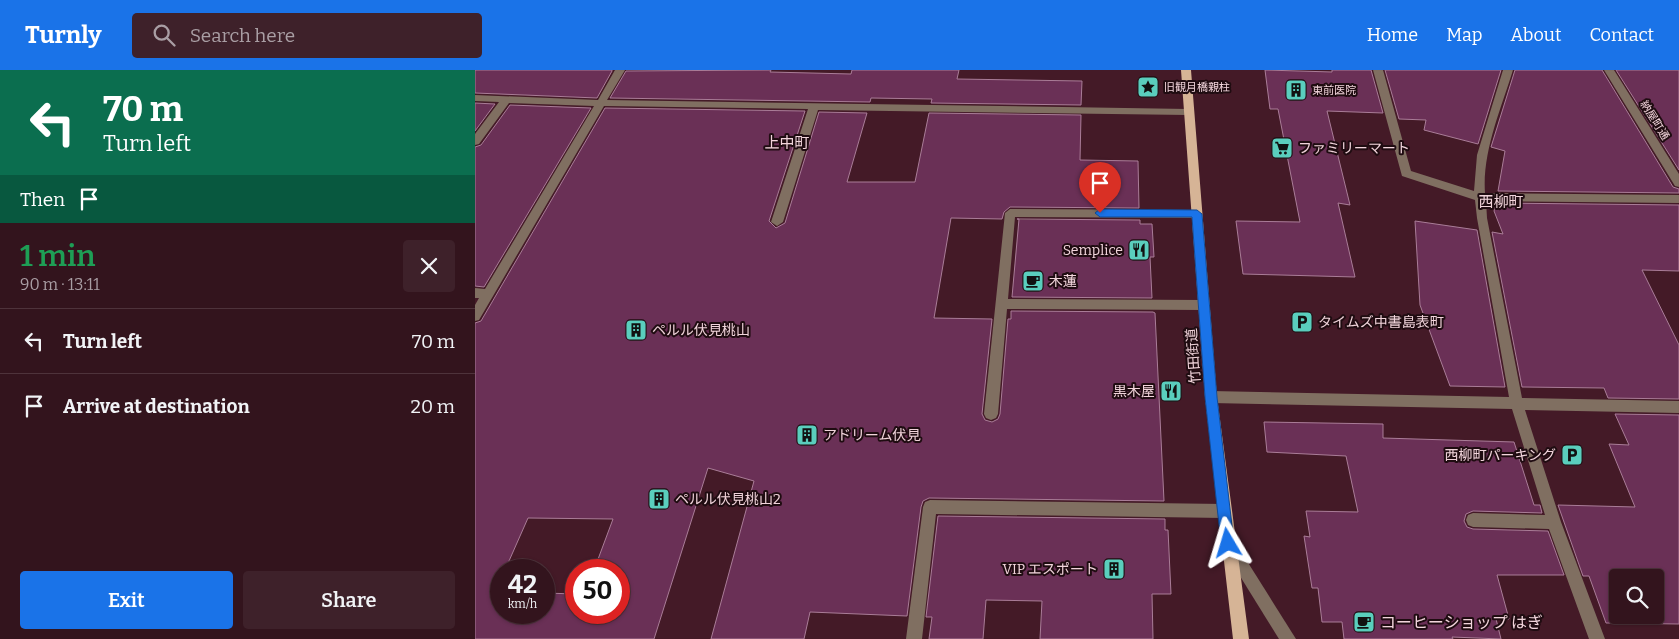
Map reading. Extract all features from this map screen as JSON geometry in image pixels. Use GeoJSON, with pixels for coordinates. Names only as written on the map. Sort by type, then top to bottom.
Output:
{"type":"FeatureCollection","features":[{"type":"Feature","properties":{"kind":"main road","name":"竹田街道"},"geometry":{"type":"LineString","coordinates":[[1186,70],[1211,397],[1241,639]]}},
{"type":"Feature","properties":{"kind":"street"},"geometry":{"type":"LineString","coordinates":[[475,316],[620,70]]}},
{"type":"Feature","properties":{"kind":"street"},"geometry":{"type":"LineString","coordinates":[[1378,70],[1406,173],[1479,197],[1679,200]]}},
{"type":"Feature","properties":{"kind":"street"},"geometry":{"type":"LineString","coordinates":[[1508,70],[1484,142],[1480,168],[1479,197],[1517,404],[1554,522],[1597,639]]}},
{"type":"Feature","properties":{"kind":"street","name":"納屋町通"},"geometry":{"type":"LineString","coordinates":[[1609,70],[1679,183]]}},
{"type":"Feature","properties":{"kind":"street"},"geometry":{"type":"LineString","coordinates":[[475,98],[600,103],[1188,112]]}},
{"type":"Feature","properties":{"kind":"street"},"geometry":{"type":"LineString","coordinates":[[475,141],[506,100]]}},
{"type":"Feature","properties":{"kind":"street"},"geometry":{"type":"LineString","coordinates":[[777,222],[814,106]]}},
{"type":"Feature","properties":{"kind":"street"},"geometry":{"type":"LineString","coordinates":[[991,414],[1011,213],[1197,214]]}},
{"type":"Feature","properties":{"kind":"street"},"geometry":{"type":"LineString","coordinates":[[475,293],[488,294]]}},
{"type":"Feature","properties":{"kind":"street"},"geometry":{"type":"LineString","coordinates":[[1001,304],[1204,305]]}},
{"type":"Feature","properties":{"kind":"street"},"geometry":{"type":"LineString","coordinates":[[1211,397],[1679,407]]}},
{"type":"Feature","properties":{"kind":"street"},"geometry":{"type":"LineString","coordinates":[[914,639],[930,508],[1224,511]]}},
{"type":"Feature","properties":{"kind":"street"},"geometry":{"type":"LineString","coordinates":[[1473,520],[1554,522]]}},
{"type":"Feature","properties":{"kind":"street"},"geometry":{"type":"LineString","coordinates":[[1228,543],[1288,639]]}},
{"type":"Feature","properties":{"kind":"building"},"geometry":{"type":"Polygon","coordinates":[[[475,70],[612,71],[597,98],[475,93],[475,70]]]}},
{"type":"Feature","properties":{"kind":"building"},"geometry":{"type":"Polygon","coordinates":[[[771,70],[770,72],[851,74],[852,70],[959,70],[957,79],[1082,81],[1081,105],[931,103],[932,99],[871,98],[870,102],[610,98],[626,71],[771,70]]]}},
{"type":"Feature","properties":{"kind":"building"},"geometry":{"type":"Polygon","coordinates":[[[1265,70],[1332,72],[1332,70],[1371,70],[1383,113],[1327,111],[1350,205],[1338,203],[1355,277],[1243,274],[1236,221],[1300,222],[1278,109],[1270,109],[1265,70]]]}},
{"type":"Feature","properties":{"kind":"building"},"geometry":{"type":"Polygon","coordinates":[[[1385,70],[1501,70],[1478,144],[1424,130],[1426,120],[1399,119],[1385,70]]]}},
{"type":"Feature","properties":{"kind":"building"},"geometry":{"type":"Polygon","coordinates":[[[1515,70],[1602,70],[1673,187],[1679,189],[1679,193],[1498,191],[1505,151],[1491,147],[1515,70]]]}},
{"type":"Feature","properties":{"kind":"building"},"geometry":{"type":"Polygon","coordinates":[[[1616,70],[1679,70],[1679,170],[1616,70]]]}},
{"type":"Feature","properties":{"kind":"building"},"geometry":{"type":"Polygon","coordinates":[[[475,103],[495,104],[475,131],[475,103]]]}},
{"type":"Feature","properties":{"kind":"building"},"geometry":{"type":"Polygon","coordinates":[[[510,105],[591,108],[484,287],[475,286],[475,147],[481,145],[510,105]]]}},
{"type":"Feature","properties":{"kind":"building"},"geometry":{"type":"Polygon","coordinates":[[[605,108],[805,111],[769,221],[776,228],[785,223],[819,112],[867,113],[847,182],[915,182],[929,113],[1081,115],[1080,160],[1138,161],[1139,208],[1010,207],[1004,212],[1002,219],[951,218],[934,318],[992,319],[982,414],[985,420],[992,422],[998,419],[1000,414],[1008,319],[1011,319],[1011,311],[1155,313],[1164,501],[929,498],[923,501],[921,507],[907,616],[810,612],[804,639],[711,639],[754,481],[708,468],[654,639],[475,639],[475,323],[481,321],[605,108]],[[528,518],[510,559],[490,559],[490,624],[555,624],[555,593],[565,594],[565,624],[630,624],[630,559],[598,559],[613,519],[528,518]]]}},
{"type":"Feature","properties":{"kind":"building"},"geometry":{"type":"Polygon","coordinates":[[[1496,203],[1679,205],[1679,271],[1642,270],[1679,345],[1679,399],[1608,398],[1604,388],[1522,387],[1492,232],[1503,234],[1494,211],[1496,203]]]}},
{"type":"Feature","properties":{"kind":"building"},"geometry":{"type":"Polygon","coordinates":[[[1019,219],[1140,220],[1140,224],[1152,224],[1154,257],[1150,257],[1152,298],[1012,297],[1019,219]]]}},
{"type":"Feature","properties":{"kind":"building"},"geometry":{"type":"Polygon","coordinates":[[[1415,221],[1477,230],[1505,387],[1450,386],[1420,305],[1415,221]]]}},
{"type":"Feature","properties":{"kind":"building"},"geometry":{"type":"Polygon","coordinates":[[[1615,414],[1679,415],[1679,624],[1664,624],[1664,569],[1609,569],[1609,623],[1606,623],[1589,576],[1583,576],[1558,505],[1635,507],[1609,444],[1629,445],[1615,414]]]}},
{"type":"Feature","properties":{"kind":"building"},"geometry":{"type":"Polygon","coordinates":[[[1264,422],[1383,424],[1383,438],[1514,442],[1534,505],[1540,505],[1542,513],[1473,511],[1466,514],[1464,521],[1467,527],[1473,529],[1548,531],[1564,575],[1497,575],[1509,619],[1496,619],[1501,639],[1452,637],[1453,639],[1344,639],[1342,622],[1322,622],[1318,588],[1312,588],[1304,536],[1310,537],[1306,511],[1358,512],[1346,456],[1267,452],[1264,422]]]}},
{"type":"Feature","properties":{"kind":"building"},"geometry":{"type":"Polygon","coordinates":[[[938,516],[1165,519],[1165,530],[1168,530],[1171,594],[1152,594],[1153,639],[1040,639],[1042,601],[986,600],[983,639],[929,639],[932,617],[926,617],[938,516]]]}},
{"type":"Feature","properties":{"kind":"place","name":"旧観月橋親柱"},"geometry":{"type":"Point","coordinates":[1148,87]}},
{"type":"Feature","properties":{"kind":"place","name":"東前医院"},"geometry":{"type":"Point","coordinates":[1296,90]}},
{"type":"Feature","properties":{"kind":"place","name":"ファミリーマート"},"geometry":{"type":"Point","coordinates":[1282,148]}},
{"type":"Feature","properties":{"kind":"place","name":"Semplice"},"geometry":{"type":"Point","coordinates":[1139,250]}},
{"type":"Feature","properties":{"kind":"place","name":"木蓮"},"geometry":{"type":"Point","coordinates":[1033,281]}},
{"type":"Feature","properties":{"kind":"place","name":"タイムズ中書島表町"},"geometry":{"type":"Point","coordinates":[1302,322]}},
{"type":"Feature","properties":{"kind":"place","name":"ペルル伏見桃山"},"geometry":{"type":"Point","coordinates":[636,330]}},
{"type":"Feature","properties":{"kind":"place","name":"黒木屋"},"geometry":{"type":"Point","coordinates":[1171,391]}},
{"type":"Feature","properties":{"kind":"place","name":"アドリーム伏見"},"geometry":{"type":"Point","coordinates":[807,435]}},
{"type":"Feature","properties":{"kind":"place","name":"西柳町パーキング"},"geometry":{"type":"Point","coordinates":[1572,455]}},
{"type":"Feature","properties":{"kind":"place","name":"ペルル伏見桃山2"},"geometry":{"type":"Point","coordinates":[659,499]}},
{"type":"Feature","properties":{"kind":"place","name":"VIP エスポート"},"geometry":{"type":"Point","coordinates":[1114,569]}},
{"type":"Feature","properties":{"kind":"place","name":"コーヒーショップ はぎ"},"geometry":{"type":"Point","coordinates":[1364,622]}},
{"type":"Feature","properties":{"kind":"district","name":"上中町"},"geometry":{"type":"Point","coordinates":[787,143]}},
{"type":"Feature","properties":{"kind":"district","name":"西柳町"},"geometry":{"type":"Point","coordinates":[1501,202]}},
{"type":"Feature","properties":{"kind":"route"},"geometry":{"type":"LineString","coordinates":[[1100,213],[1197,214],[1211,397],[1228,543]]}}]}
